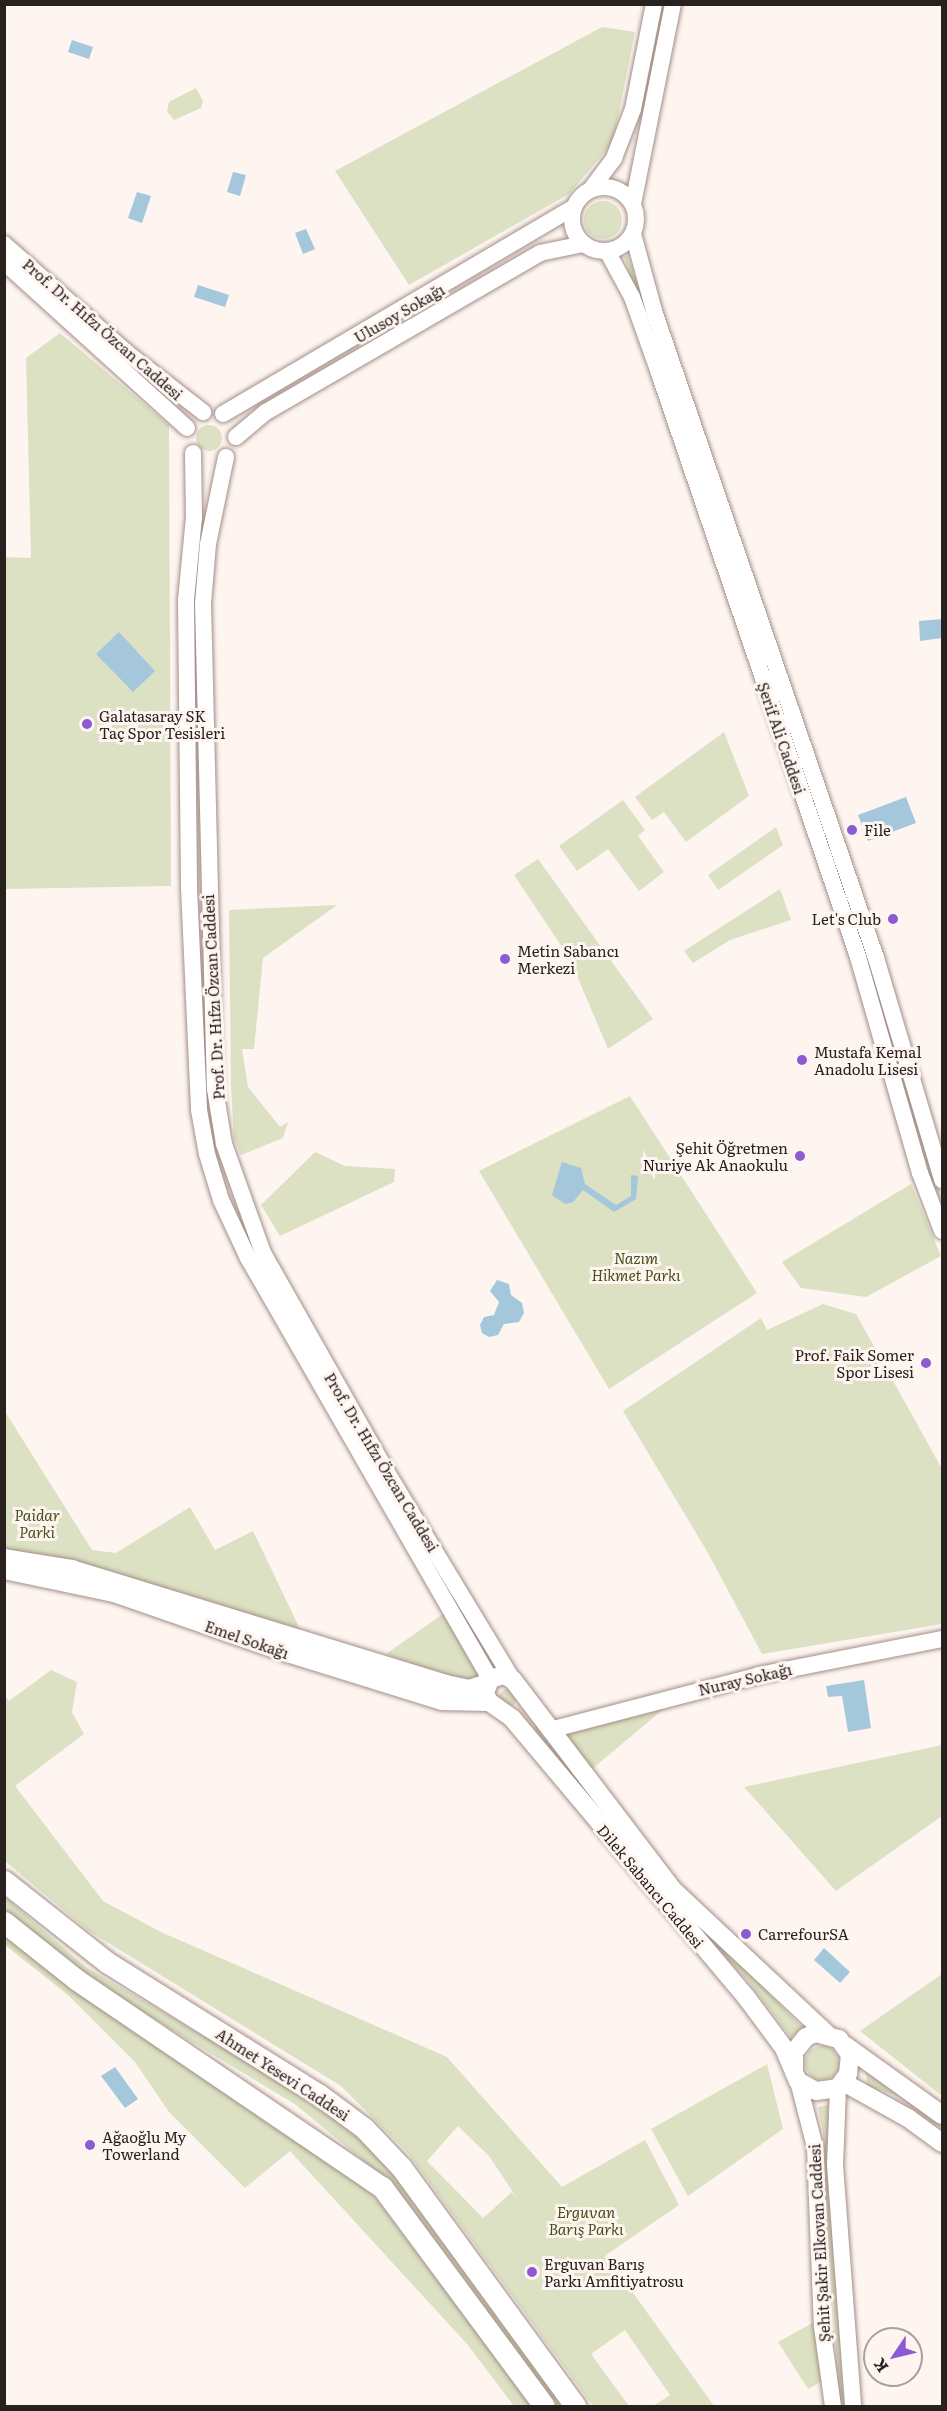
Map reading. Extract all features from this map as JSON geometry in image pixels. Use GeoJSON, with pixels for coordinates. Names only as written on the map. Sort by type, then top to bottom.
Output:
{"type":"FeatureCollection","features":[{"type":"Feature","properties":{"kind":"main road","name":"Emel Sokağı"},"geometry":{"type":"LineString","coordinates":[[4,1558],[72,1569],[446,1684],[469,1689],[504,1675],[514,1682]]}},
{"type":"Feature","properties":{"kind":"main road","name":"Emel Sokağı"},"geometry":{"type":"LineString","coordinates":[[4,1570],[114,1593],[284,1653],[442,1701],[494,1704]]}},
{"type":"Feature","properties":{"kind":"main road"},"geometry":{"type":"LineString","coordinates":[[488,1681],[494,1704],[513,1702],[514,1682]]}},
{"type":"Feature","properties":{"kind":"main road","name":"Dilek Sabancı Caddesi"},"geometry":{"type":"LineString","coordinates":[[514,1682],[672,1888],[827,2034],[942,2115]]}},
{"type":"Feature","properties":{"kind":"main road","name":"Dilek Sabancı Caddesi"},"geometry":{"type":"LineString","coordinates":[[494,1704],[512,1718],[746,1997],[784,2048],[796,2076]]}},
{"type":"Feature","properties":{"kind":"main road","name":"Ahmet Yesevi Caddesi"},"geometry":{"type":"LineString","coordinates":[[4,1881],[108,1963],[318,2094],[364,2128],[401,2167],[575,2406]]}},
{"type":"Feature","properties":{"kind":"main road"},"geometry":{"type":"LineString","coordinates":[[4,1922],[77,1980],[381,2187],[544,2406]]}},
{"type":"Feature","properties":{"kind":"main road"},"geometry":{"type":"LineString","coordinates":[[827,2034],[816,2033],[799,2043],[794,2052],[796,2076],[816,2091],[840,2085],[908,2118],[942,2144]]}},
{"type":"Feature","properties":{"kind":"main road"},"geometry":{"type":"LineString","coordinates":[[840,2085],[851,2065],[846,2046]]}},
{"type":"Feature","properties":{"kind":"street","name":"Ulusoy Sokağı"},"geometry":{"type":"LineString","coordinates":[[223,414],[573,208],[591,189],[614,158],[633,109],[654,4]]}},
{"type":"Feature","properties":{"kind":"street"},"geometry":{"type":"LineString","coordinates":[[607,251],[623,246],[633,234],[637,219],[633,204],[673,4]]}},
{"type":"Feature","properties":{"kind":"street"},"geometry":{"type":"LineString","coordinates":[[591,189],[612,187],[633,204]]}},
{"type":"Feature","properties":{"kind":"street"},"geometry":{"type":"LineString","coordinates":[[573,208],[572,225],[583,244]]}},
{"type":"Feature","properties":{"kind":"street","name":"Şerif Ali Caddesi"},"geometry":{"type":"LineString","coordinates":[[633,234],[654,311],[858,957],[908,1134],[942,1231]]}},
{"type":"Feature","properties":{"kind":"street","name":"Prof. Dr. Hıfzı Özcan Caddesi"},"geometry":{"type":"LineString","coordinates":[[4,243],[126,352],[203,412]]}},
{"type":"Feature","properties":{"kind":"street","name":"Ulusoy Sokağı"},"geometry":{"type":"LineString","coordinates":[[236,437],[257,418],[296,394],[540,253],[583,244],[607,251]]}},
{"type":"Feature","properties":{"kind":"street","name":"Şerif Ali Caddesi"},"geometry":{"type":"LineString","coordinates":[[607,251],[636,308],[771,680],[876,958],[942,1180]]}},
{"type":"Feature","properties":{"kind":"street","name":"Prof. Dr. Hıfzı Özcan Caddesi"},"geometry":{"type":"LineString","coordinates":[[4,262],[187,428],[187,443],[193,453],[194,517],[186,600],[189,888],[199,1110],[220,1200],[514,1682]]}},
{"type":"Feature","properties":{"kind":"street"},"geometry":{"type":"LineString","coordinates":[[187,428],[203,412],[223,414],[232,422],[236,437]]}},
{"type":"Feature","properties":{"kind":"street","name":"Prof. Dr. Hıfzı Özcan Caddesi"},"geometry":{"type":"LineString","coordinates":[[236,437],[235,447],[226,457],[208,544],[203,603],[208,889],[215,1089],[233,1174],[255,1255],[488,1681]]}},
{"type":"Feature","properties":{"kind":"street"},"geometry":{"type":"LineString","coordinates":[[193,453],[212,461],[226,457]]}},
{"type":"Feature","properties":{"kind":"street"},"geometry":{"type":"LineString","coordinates":[[189,888],[208,889]]}},
{"type":"Feature","properties":{"kind":"street"},"geometry":{"type":"LineString","coordinates":[[858,957],[876,958]]}},
{"type":"Feature","properties":{"kind":"street","name":"Nuray Sokağı"},"geometry":{"type":"LineString","coordinates":[[550,1730],[759,1675],[942,1639]]}},
{"type":"Feature","properties":{"kind":"street","name":"Şehit Şakir Elkovan Caddesi"},"geometry":{"type":"LineString","coordinates":[[796,2076],[815,2147],[822,2327],[833,2406]]}},
{"type":"Feature","properties":{"kind":"street","name":"Şehit Şakir Elkovan Caddesi"},"geometry":{"type":"LineString","coordinates":[[840,2085],[835,2165],[853,2406]]}},
{"type":"Feature","properties":{"kind":"green space"},"geometry":{"type":"Polygon","coordinates":[[[602,27],[635,32],[613,142],[569,194],[409,285],[335,171],[602,27]]]}},
{"type":"Feature","properties":{"kind":"green space"},"geometry":{"type":"Polygon","coordinates":[[[196,88],[203,101],[201,108],[174,120],[167,111],[169,102],[196,88]]]}},
{"type":"Feature","properties":{"kind":"green space"},"geometry":{"type":"Polygon","coordinates":[[[603,201],[610,202],[616,207],[621,213],[621,227],[616,233],[610,238],[603,239],[596,238],[590,233],[585,227],[584,220],[585,213],[590,207],[596,202],[603,201]]]}},
{"type":"Feature","properties":{"kind":"green space"},"geometry":{"type":"Polygon","coordinates":[[[628,255],[662,356],[658,357],[624,257],[628,255]]]}},
{"type":"Feature","properties":{"kind":"green space","name":"Galatasaray SK Taç Spor Tesisleri"},"geometry":{"type":"Polygon","coordinates":[[[60,333],[169,425],[171,886],[5,889],[5,557],[31,558],[26,358],[60,333]]]}},
{"type":"Feature","properties":{"kind":"green space"},"geometry":{"type":"Polygon","coordinates":[[[209,425],[218,429],[222,438],[218,447],[209,451],[200,447],[196,438],[200,429],[209,425]]]}},
{"type":"Feature","properties":{"kind":"green space"},"geometry":{"type":"Polygon","coordinates":[[[724,732],[749,796],[686,842],[664,812],[652,820],[635,797],[724,732]]]}},
{"type":"Feature","properties":{"kind":"green space"},"geometry":{"type":"Polygon","coordinates":[[[623,800],[645,830],[638,836],[664,872],[639,891],[608,849],[577,871],[559,846],[623,800]]]}},
{"type":"Feature","properties":{"kind":"green space"},"geometry":{"type":"Polygon","coordinates":[[[776,827],[783,845],[718,890],[708,875],[776,827]]]}},
{"type":"Feature","properties":{"kind":"green space"},"geometry":{"type":"Polygon","coordinates":[[[538,859],[653,1019],[608,1049],[570,959],[514,875],[538,859]]]}},
{"type":"Feature","properties":{"kind":"green space"},"geometry":{"type":"Polygon","coordinates":[[[780,889],[791,920],[730,940],[693,963],[684,951],[780,889]]]}},
{"type":"Feature","properties":{"kind":"green space"},"geometry":{"type":"Polygon","coordinates":[[[337,905],[263,958],[254,1049],[242,1049],[248,1087],[280,1127],[288,1122],[283,1138],[241,1155],[234,1139],[231,1086],[229,910],[337,905]]]}},
{"type":"Feature","properties":{"kind":"green space"},"geometry":{"type":"Polygon","coordinates":[[[875,976],[942,1199],[942,1209],[871,977],[875,976]]]}},
{"type":"Feature","properties":{"kind":"green space","name":"Nazım Hikmet Parkı"},"geometry":{"type":"Polygon","coordinates":[[[630,1096],[757,1293],[609,1389],[479,1171],[630,1096]]]}},
{"type":"Feature","properties":{"kind":"green space"},"geometry":{"type":"Polygon","coordinates":[[[315,1152],[345,1166],[395,1169],[394,1182],[280,1236],[261,1205],[315,1152]]]}},
{"type":"Feature","properties":{"kind":"green space"},"geometry":{"type":"Polygon","coordinates":[[[911,1184],[941,1256],[866,1297],[801,1288],[782,1262],[911,1184]]]}},
{"type":"Feature","properties":{"kind":"green space"},"geometry":{"type":"Polygon","coordinates":[[[823,1304],[856,1314],[942,1469],[942,1624],[762,1654],[708,1553],[623,1411],[761,1318],[767,1330],[823,1304]]]}},
{"type":"Feature","properties":{"kind":"green space","name":"Paidar Parki"},"geometry":{"type":"Polygon","coordinates":[[[4,1410],[92,1550],[116,1553],[190,1507],[215,1550],[253,1531],[300,1629],[5,1548],[4,1410]]]}},
{"type":"Feature","properties":{"kind":"green space"},"geometry":{"type":"Polygon","coordinates":[[[447,1611],[488,1675],[472,1687],[386,1654],[447,1611]]]}},
{"type":"Feature","properties":{"kind":"green space","name":"Erguvan Barış Parkı"},"geometry":{"type":"Polygon","coordinates":[[[51,1670],[77,1682],[72,1712],[84,1734],[15,1786],[103,1901],[161,1932],[447,2057],[562,2187],[645,2140],[679,2205],[606,2255],[714,2406],[653,2406],[670,2395],[625,2330],[591,2354],[629,2406],[593,2406],[407,2152],[341,2086],[89,1931],[6,1862],[5,1696],[9,1701],[51,1670]],[[458,2126],[427,2161],[483,2218],[512,2192],[519,2201],[489,2156],[458,2126]]]}},
{"type":"Feature","properties":{"kind":"green space"},"geometry":{"type":"Polygon","coordinates":[[[508,1689],[514,1692],[517,1698],[514,1704],[508,1707],[502,1704],[499,1698],[502,1692],[508,1689]]]}},
{"type":"Feature","properties":{"kind":"green space"},"geometry":{"type":"Polygon","coordinates":[[[667,1706],[591,1770],[558,1734],[667,1706]]]}},
{"type":"Feature","properties":{"kind":"green space"},"geometry":{"type":"Polygon","coordinates":[[[538,1724],[677,1900],[803,2028],[791,2037],[748,1981],[673,1903],[534,1728],[538,1724]]]}},
{"type":"Feature","properties":{"kind":"green space"},"geometry":{"type":"Polygon","coordinates":[[[942,1745],[942,1816],[836,1891],[744,1787],[942,1745]]]}},
{"type":"Feature","properties":{"kind":"green space"},"geometry":{"type":"Polygon","coordinates":[[[4,1896],[86,1967],[292,2088],[350,2129],[394,2174],[564,2406],[553,2406],[389,2182],[296,2105],[85,1977],[43,1946],[5,1910],[4,1896]]]}},
{"type":"Feature","properties":{"kind":"green space"},"geometry":{"type":"Polygon","coordinates":[[[4,1935],[255,2105],[374,2196],[533,2406],[514,2406],[467,2344],[290,2151],[245,2188],[169,2112],[135,2062],[68,1995],[5,1945],[4,1935]]]}},
{"type":"Feature","properties":{"kind":"green space"},"geometry":{"type":"Polygon","coordinates":[[[942,1974],[942,2096],[860,2031],[942,1974]]]}},
{"type":"Feature","properties":{"kind":"green space"},"geometry":{"type":"Polygon","coordinates":[[[822,2046],[834,2051],[839,2063],[834,2075],[822,2080],[810,2075],[805,2063],[810,2051],[822,2046]]]}},
{"type":"Feature","properties":{"kind":"green space"},"geometry":{"type":"Polygon","coordinates":[[[767,2064],[783,2129],[688,2196],[651,2129],[767,2064]]]}},
{"type":"Feature","properties":{"kind":"green space"},"geometry":{"type":"Polygon","coordinates":[[[866,2064],[942,2122],[942,2129],[900,2097],[867,2086],[866,2064]]]}},
{"type":"Feature","properties":{"kind":"green space"},"geometry":{"type":"Polygon","coordinates":[[[828,2105],[829,2160],[844,2406],[839,2406],[823,2132],[818,2107],[828,2105]]]}},
{"type":"Feature","properties":{"kind":"green space"},"geometry":{"type":"Polygon","coordinates":[[[816,2321],[822,2381],[808,2389],[778,2342],[816,2321]]]}},
{"type":"Feature","properties":{"kind":"water"},"geometry":{"type":"Polygon","coordinates":[[[72,40],[93,47],[89,59],[68,52],[72,40]]]}},
{"type":"Feature","properties":{"kind":"water"},"geometry":{"type":"Polygon","coordinates":[[[233,172],[246,175],[240,196],[227,192],[233,172]]]}},
{"type":"Feature","properties":{"kind":"water"},"geometry":{"type":"Polygon","coordinates":[[[137,192],[151,196],[142,223],[128,218],[137,192]]]}},
{"type":"Feature","properties":{"kind":"water"},"geometry":{"type":"Polygon","coordinates":[[[306,229],[315,249],[303,254],[295,233],[306,229]]]}},
{"type":"Feature","properties":{"kind":"water"},"geometry":{"type":"Polygon","coordinates":[[[198,285],[229,295],[225,307],[194,297],[198,285]]]}},
{"type":"Feature","properties":{"kind":"water"},"geometry":{"type":"Polygon","coordinates":[[[942,619],[942,638],[920,641],[919,621],[942,619]]]}},
{"type":"Feature","properties":{"kind":"water"},"geometry":{"type":"Polygon","coordinates":[[[119,632],[155,671],[133,692],[96,654],[119,632]]]}},
{"type":"Feature","properties":{"kind":"water"},"geometry":{"type":"Polygon","coordinates":[[[906,797],[916,823],[868,841],[858,815],[906,797]]]}},
{"type":"Feature","properties":{"kind":"water"},"geometry":{"type":"Polygon","coordinates":[[[562,1162],[581,1168],[585,1184],[616,1205],[631,1196],[631,1175],[638,1176],[636,1199],[614,1212],[583,1190],[573,1202],[565,1204],[552,1195],[562,1162]]]}},
{"type":"Feature","properties":{"kind":"water"},"geometry":{"type":"Polygon","coordinates":[[[497,1280],[509,1284],[511,1295],[522,1303],[524,1313],[519,1322],[504,1324],[498,1335],[489,1337],[482,1333],[480,1325],[484,1317],[494,1315],[499,1302],[490,1291],[497,1280]]]}},
{"type":"Feature","properties":{"kind":"water"},"geometry":{"type":"Polygon","coordinates":[[[864,1680],[871,1728],[848,1732],[842,1696],[828,1697],[826,1686],[864,1680]]]}},
{"type":"Feature","properties":{"kind":"water"},"geometry":{"type":"Polygon","coordinates":[[[824,1948],[850,1972],[840,1983],[814,1960],[824,1948]]]}},
{"type":"Feature","properties":{"kind":"water"},"geometry":{"type":"Polygon","coordinates":[[[115,2067],[138,2099],[125,2108],[101,2076],[115,2067]]]}},
{"type":"Feature","properties":{"kind":"place","name":"Galatasaray SK Taç Spor Tesisleri"},"geometry":{"type":"Point","coordinates":[87,724]}},
{"type":"Feature","properties":{"kind":"place","name":"File"},"geometry":{"type":"Point","coordinates":[852,830]}},
{"type":"Feature","properties":{"kind":"place","name":"Let's Club"},"geometry":{"type":"Point","coordinates":[893,919]}},
{"type":"Feature","properties":{"kind":"place","name":"Metin Sabancı Merkezi"},"geometry":{"type":"Point","coordinates":[505,959]}},
{"type":"Feature","properties":{"kind":"place","name":"Mustafa Kemal Anadolu Lisesi"},"geometry":{"type":"Point","coordinates":[802,1060]}},
{"type":"Feature","properties":{"kind":"place","name":"Şehit Öğretmen Nuriye Ak Anaokulu"},"geometry":{"type":"Point","coordinates":[800,1156]}},
{"type":"Feature","properties":{"kind":"place","name":"Prof. Faik Somer Spor Lisesi"},"geometry":{"type":"Point","coordinates":[926,1363]}},
{"type":"Feature","properties":{"kind":"place","name":"CarrefourSA"},"geometry":{"type":"Point","coordinates":[746,1934]}},
{"type":"Feature","properties":{"kind":"place","name":"Ağaoğlu My Towerland"},"geometry":{"type":"Point","coordinates":[90,2145]}},
{"type":"Feature","properties":{"kind":"place","name":"Erguvan Barış Parkı Amfitiyatrosu"},"geometry":{"type":"Point","coordinates":[532,2272]}}]}
